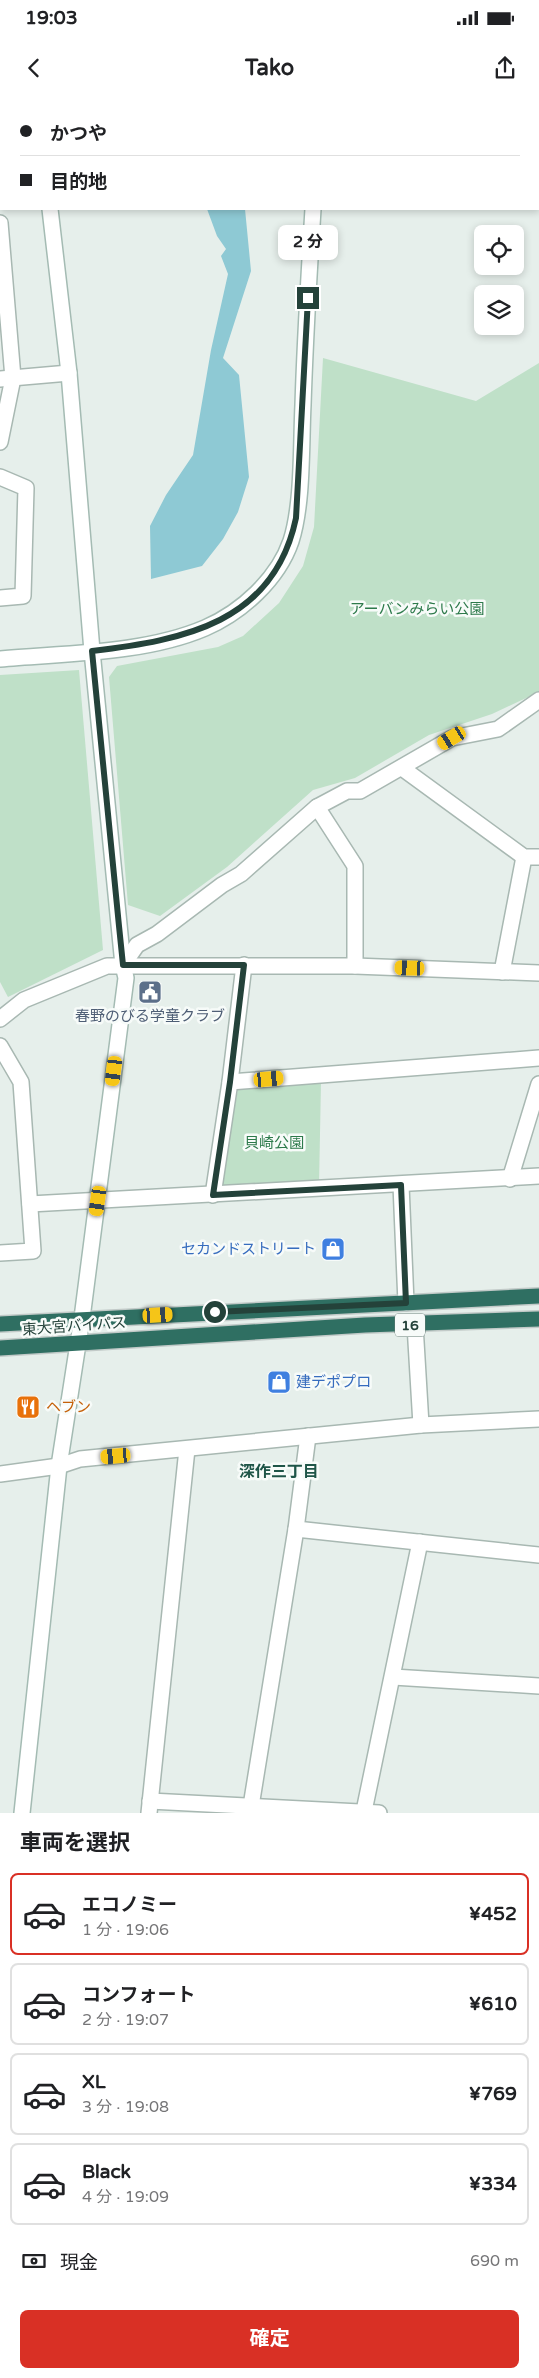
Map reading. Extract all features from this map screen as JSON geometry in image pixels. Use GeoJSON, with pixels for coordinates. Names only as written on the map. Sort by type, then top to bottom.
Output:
{"type":"FeatureCollection","features":[{"type":"Feature","properties":{"kind":"highway","name":"東大宮バイパス"},"geometry":{"type":"LineString","coordinates":[[0,1324],[82,1318],[539,1296]]}},
{"type":"Feature","properties":{"kind":"highway","name":"東大宮バイパス"},"geometry":{"type":"LineString","coordinates":[[0,1348],[365,1324],[415,1325],[539,1319]]}},
{"type":"Feature","properties":{"kind":"street"},"geometry":{"type":"LineString","coordinates":[[22,1813],[59,1466],[82,1318],[126,978],[123,965],[92,651],[69,373],[50,210]]}},
{"type":"Feature","properties":{"kind":"street"},"geometry":{"type":"LineString","coordinates":[[0,659],[143,645],[206,628],[247,602],[280,564],[291,541],[298,486],[313,210]]}},
{"type":"Feature","properties":{"kind":"street"},"geometry":{"type":"LineString","coordinates":[[0,223],[7,378],[0,442]]}},
{"type":"Feature","properties":{"kind":"street"},"geometry":{"type":"LineString","coordinates":[[7,378],[69,373]]}},
{"type":"Feature","properties":{"kind":"street"},"geometry":{"type":"LineString","coordinates":[[0,477],[26,488],[23,596],[0,598]]}},
{"type":"Feature","properties":{"kind":"street"},"geometry":{"type":"LineString","coordinates":[[123,965],[137,945],[157,934],[222,885],[241,874],[317,807],[347,791],[360,791],[452,738],[498,729],[539,700]]}},
{"type":"Feature","properties":{"kind":"street"},"geometry":{"type":"LineString","coordinates":[[402,768],[531,857],[502,972]]}},
{"type":"Feature","properties":{"kind":"street"},"geometry":{"type":"LineString","coordinates":[[317,807],[355,866],[355,966]]}},
{"type":"Feature","properties":{"kind":"street"},"geometry":{"type":"LineString","coordinates":[[213,1195],[230,1082],[244,965]]}},
{"type":"Feature","properties":{"kind":"street"},"geometry":{"type":"LineString","coordinates":[[0,1019],[24,1000],[107,966],[355,966],[539,973]]}},
{"type":"Feature","properties":{"kind":"street"},"geometry":{"type":"LineString","coordinates":[[0,1046],[21,1082],[33,1250],[0,1253]]}},
{"type":"Feature","properties":{"kind":"street"},"geometry":{"type":"LineString","coordinates":[[230,1082],[539,1058]]}},
{"type":"Feature","properties":{"kind":"street"},"geometry":{"type":"LineString","coordinates":[[510,1179],[539,1084]]}},
{"type":"Feature","properties":{"kind":"street"},"geometry":{"type":"LineString","coordinates":[[30,1204],[539,1176]]}},
{"type":"Feature","properties":{"kind":"street"},"geometry":{"type":"LineString","coordinates":[[401,1185],[406,1303]]}},
{"type":"Feature","properties":{"kind":"street"},"geometry":{"type":"LineString","coordinates":[[415,1325],[421,1425]]}},
{"type":"Feature","properties":{"kind":"street"},"geometry":{"type":"LineString","coordinates":[[0,1474],[59,1466],[80,1459],[421,1425],[539,1419]]}},
{"type":"Feature","properties":{"kind":"street"},"geometry":{"type":"LineString","coordinates":[[251,1806],[296,1529],[308,1436]]}},
{"type":"Feature","properties":{"kind":"street"},"geometry":{"type":"LineString","coordinates":[[187,1449],[150,1807],[251,1806],[371,1812],[393,1678],[420,1542]]}},
{"type":"Feature","properties":{"kind":"street"},"geometry":{"type":"LineString","coordinates":[[296,1529],[539,1555]]}},
{"type":"Feature","properties":{"kind":"street"},"geometry":{"type":"LineString","coordinates":[[393,1678],[539,1686]]}},
{"type":"Feature","properties":{"kind":"green space","name":"アーバンみらい公園"},"geometry":{"type":"Polygon","coordinates":[[[323,358],[476,401],[539,363],[539,692],[492,714],[429,735],[355,778],[313,790],[227,867],[160,916],[128,905],[109,677],[117,666],[218,647],[243,636],[279,603],[303,566],[314,527],[323,358]]]}},
{"type":"Feature","properties":{"kind":"green space"},"geometry":{"type":"Polygon","coordinates":[[[79,670],[103,950],[8,997],[0,982],[0,675],[79,670]]]}},
{"type":"Feature","properties":{"kind":"green space","name":"貝崎公園"},"geometry":{"type":"Polygon","coordinates":[[[321,1082],[319,1185],[219,1191],[238,1089],[321,1082]]]}},
{"type":"Feature","properties":{"kind":"water"},"geometry":{"type":"Polygon","coordinates":[[[207,210],[245,210],[251,271],[223,358],[239,375],[249,477],[238,512],[223,539],[202,566],[151,579],[150,526],[166,495],[193,455],[211,350],[228,274],[221,256],[226,249],[217,236],[207,210]]]}},
{"type":"Feature","properties":{"kind":"place","name":"春野のびる学童クラブ"},"geometry":{"type":"Point","coordinates":[150,992]}},
{"type":"Feature","properties":{"kind":"place","name":"セカンドストリート"},"geometry":{"type":"Point","coordinates":[333,1249]}},
{"type":"Feature","properties":{"kind":"place","name":"建デポプロ"},"geometry":{"type":"Point","coordinates":[279,1382]}},
{"type":"Feature","properties":{"kind":"place","name":"ヘブン"},"geometry":{"type":"Point","coordinates":[28,1407]}},
{"type":"Feature","properties":{"kind":"district","name":"深作三丁目"},"geometry":{"type":"Point","coordinates":[279,1472]}},
{"type":"Feature","properties":{"kind":"route"},"geometry":{"type":"LineString","coordinates":[[215,1312],[406,1303],[401,1185],[213,1195],[230,1082],[244,965],[123,965],[92,651],[143,645],[206,628],[247,602],[280,564],[291,541],[296,518],[308,298]]}}]}
